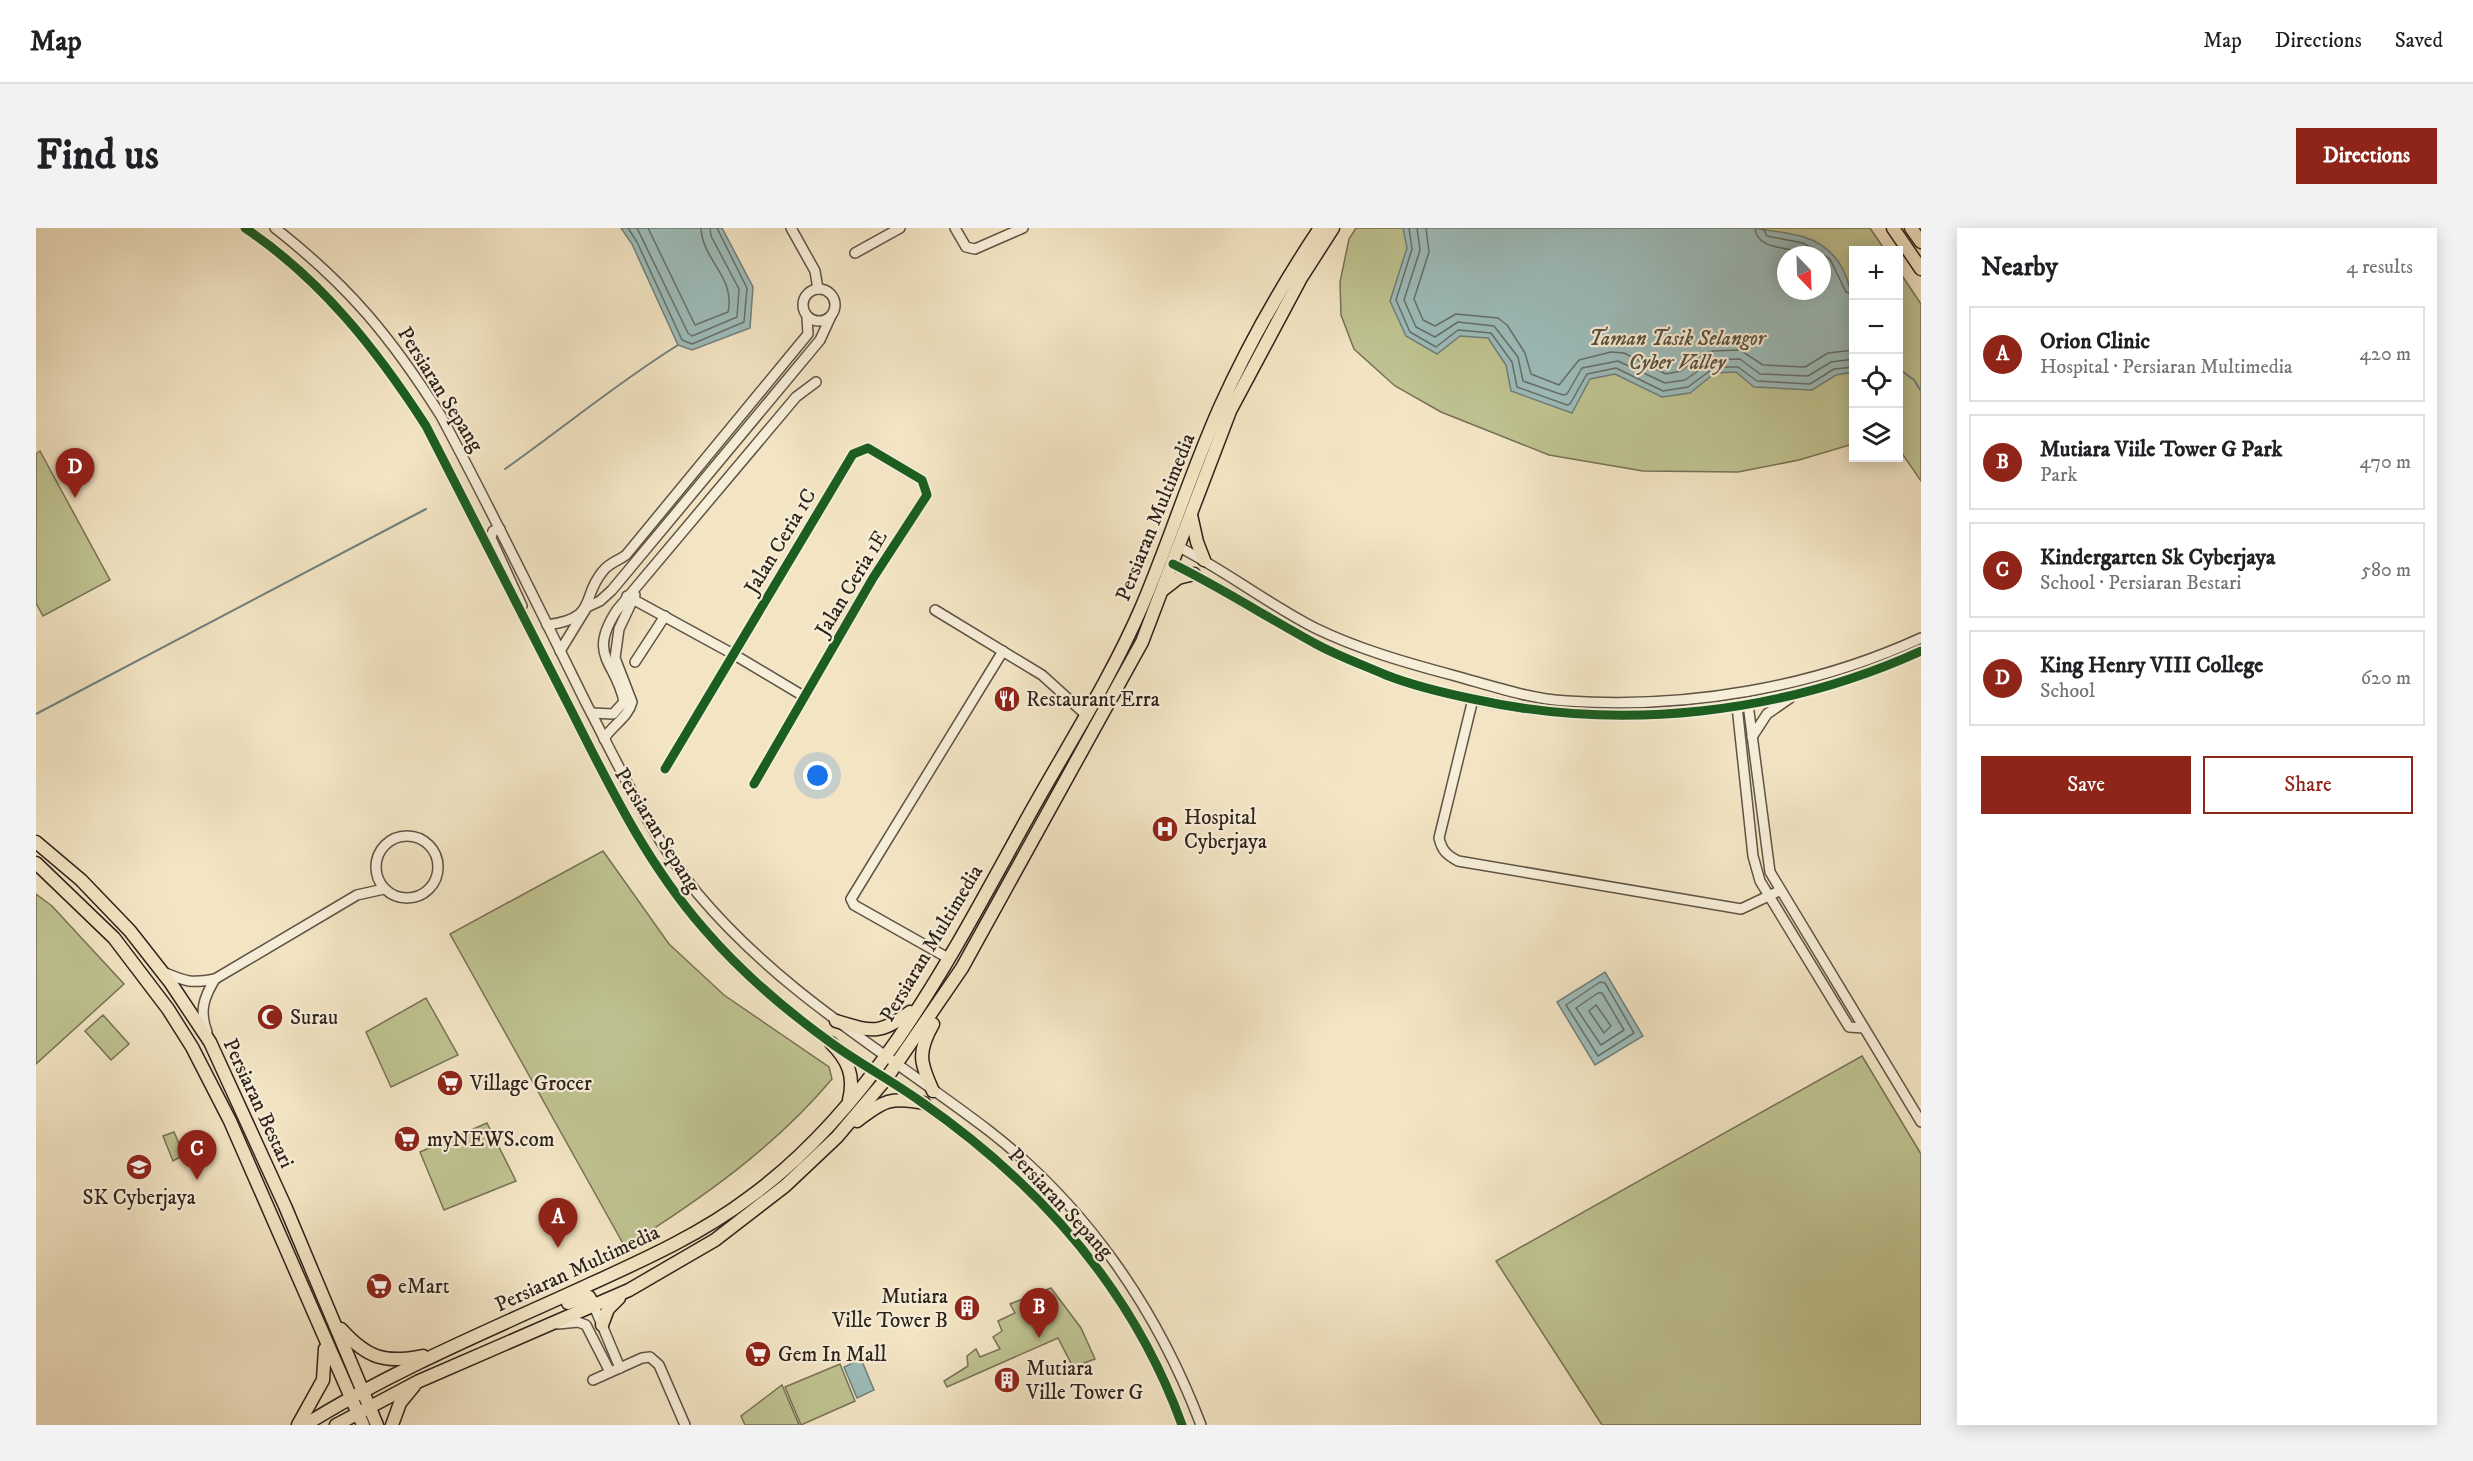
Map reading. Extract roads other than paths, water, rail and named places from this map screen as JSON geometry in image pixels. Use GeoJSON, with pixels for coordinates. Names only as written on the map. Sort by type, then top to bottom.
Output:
{"type":"FeatureCollection","features":[{"type":"Feature","properties":{"kind":"main road","name":"Persiaran Multimedia"},"geometry":{"type":"LineString","coordinates":[[305,1425],[363,1391],[442,1352],[644,1260],[750,1198],[801,1154],[848,1104],[920,1006],[1085,714],[1144,602],[1220,407],[1290,274],[1320,228]]}},
{"type":"Feature","properties":{"kind":"main road","name":"Persiaran Multimedia"},"geometry":{"type":"LineString","coordinates":[[336,1425],[417,1383],[629,1290],[715,1240],[747,1217],[837,1137],[886,1079],[948,990],[1142,642],[1230,411],[1296,287],[1334,228]]}},
{"type":"Feature","properties":{"kind":"main road"},"geometry":{"type":"LineString","coordinates":[[1893,228],[1921,269]]}},
{"type":"Feature","properties":{"kind":"main road"},"geometry":{"type":"LineString","coordinates":[[1911,228],[1921,242]]}},
{"type":"Feature","properties":{"kind":"main road"},"geometry":{"type":"LineString","coordinates":[[1191,514],[1197,542],[1204,560]]}},
{"type":"Feature","properties":{"kind":"main road"},"geometry":{"type":"LineString","coordinates":[[1163,590],[1178,579],[1194,574]]}},
{"type":"Feature","properties":{"kind":"main road","name":"Persiaran Bestari"},"geometry":{"type":"LineString","coordinates":[[36,842],[88,887],[141,944],[210,1042],[285,1206],[377,1425]]}},
{"type":"Feature","properties":{"kind":"main road","name":"Persiaran Bestari"},"geometry":{"type":"LineString","coordinates":[[36,863],[121,946],[168,1009],[198,1057],[274,1221],[363,1425]]}},
{"type":"Feature","properties":{"kind":"main road"},"geometry":{"type":"LineString","coordinates":[[121,946],[129,942],[141,944]]}},
{"type":"Feature","properties":{"kind":"main road"},"geometry":{"type":"LineString","coordinates":[[933,1091],[922,1062],[922,1045],[948,990]]}},
{"type":"Feature","properties":{"kind":"main road"},"geometry":{"type":"LineString","coordinates":[[836,1021],[866,1029],[882,1029],[894,1025],[920,1006]]}},
{"type":"Feature","properties":{"kind":"main road"},"geometry":{"type":"LineString","coordinates":[[831,1043],[846,1060],[850,1070],[848,1104]]}},
{"type":"Feature","properties":{"kind":"main road"},"geometry":{"type":"LineString","coordinates":[[837,1137],[879,1104],[892,1099],[924,1103]]}},
{"type":"Feature","properties":{"kind":"main road"},"geometry":{"type":"LineString","coordinates":[[274,1221],[285,1206]]}},
{"type":"Feature","properties":{"kind":"main road"},"geometry":{"type":"LineString","coordinates":[[602,1325],[608,1309],[629,1290]]}},
{"type":"Feature","properties":{"kind":"main road"},"geometry":{"type":"LineString","coordinates":[[533,1311],[552,1309],[584,1296],[589,1297],[594,1306]]}},
{"type":"Feature","properties":{"kind":"main road"},"geometry":{"type":"LineString","coordinates":[[334,1321],[357,1347],[374,1356],[403,1360],[442,1352]]}},
{"type":"Feature","properties":{"kind":"main road"},"geometry":{"type":"LineString","coordinates":[[298,1425],[323,1380],[324,1340]]}},
{"type":"Feature","properties":{"kind":"main road"},"geometry":{"type":"LineString","coordinates":[[392,1425],[400,1403],[417,1383]]}},
{"type":"Feature","properties":{"kind":"street","name":"Persiaran Sepang"},"geometry":{"type":"LineString","coordinates":[[245,228],[302,272],[357,329],[394,375],[431,435],[628,823],[684,906],[745,972],[831,1043],[924,1103],[1022,1181],[1083,1249],[1114,1291],[1139,1331],[1182,1425]]}},
{"type":"Feature","properties":{"kind":"street","name":"Persiaran Sepang"},"geometry":{"type":"LineString","coordinates":[[275,228],[314,259],[382,329],[441,416],[654,834],[699,894],[759,958],[836,1021],[1020,1157],[1070,1207],[1098,1238],[1162,1336],[1201,1425]]}},
{"type":"Feature","properties":{"kind":"street"},"geometry":{"type":"LineString","coordinates":[[791,228],[815,271],[818,289]]}},
{"type":"Feature","properties":{"kind":"street"},"geometry":{"type":"LineString","coordinates":[[855,253],[900,228]]}},
{"type":"Feature","properties":{"kind":"street"},"geometry":{"type":"LineString","coordinates":[[955,228],[966,247],[975,249],[1023,228]]}},
{"type":"Feature","properties":{"kind":"street"},"geometry":{"type":"LineString","coordinates":[[547,625],[563,623],[586,607],[600,601],[612,590],[820,340],[834,307],[833,298],[827,292],[818,289],[810,292],[804,299],[803,308],[807,317],[808,334],[626,555],[603,570],[586,607],[560,651]]}},
{"type":"Feature","properties":{"kind":"street"},"geometry":{"type":"LineString","coordinates":[[807,317],[819,321],[831,316]]}},
{"type":"Feature","properties":{"kind":"street"},"geometry":{"type":"LineString","coordinates":[[604,739],[611,726],[625,716],[632,702],[615,658],[619,629],[630,598],[638,584],[796,397],[816,382]]}},
{"type":"Feature","properties":{"kind":"street","name":"Jalan Ceria 1C"},"geometry":{"type":"LineString","coordinates":[[665,770],[853,454],[868,448],[922,480],[926,488]]}},
{"type":"Feature","properties":{"kind":"street","name":"Jalan Ceria 1E"},"geometry":{"type":"LineString","coordinates":[[754,783],[873,578],[927,495],[926,488]]}},
{"type":"Feature","properties":{"kind":"street"},"geometry":{"type":"LineString","coordinates":[[500,529],[493,531],[491,538],[544,658]]}},
{"type":"Feature","properties":{"kind":"street"},"geometry":{"type":"LineString","coordinates":[[1179,548],[1204,560],[1316,628],[1402,662],[1514,691],[1566,701],[1667,701],[1736,694],[1850,665],[1921,638]]}},
{"type":"Feature","properties":{"kind":"street"},"geometry":{"type":"LineString","coordinates":[[1173,564],[1318,645],[1389,676],[1517,709],[1615,717],[1743,705],[1862,674],[1921,651]]}},
{"type":"Feature","properties":{"kind":"street"},"geometry":{"type":"LineString","coordinates":[[630,598],[733,654],[804,697]]}},
{"type":"Feature","properties":{"kind":"street"},"geometry":{"type":"LineString","coordinates":[[592,713],[613,714],[620,710],[624,702],[605,661],[603,648],[607,624],[630,598]]}},
{"type":"Feature","properties":{"kind":"street"},"geometry":{"type":"LineString","coordinates":[[935,610],[1042,675],[1085,714]]}},
{"type":"Feature","properties":{"kind":"street"},"geometry":{"type":"LineString","coordinates":[[635,662],[665,616]]}},
{"type":"Feature","properties":{"kind":"street"},"geometry":{"type":"LineString","coordinates":[[948,958],[854,905],[851,899],[1002,651]]}},
{"type":"Feature","properties":{"kind":"street"},"geometry":{"type":"LineString","coordinates":[[1752,737],[1775,706],[1805,690]]}},
{"type":"Feature","properties":{"kind":"street"},"geometry":{"type":"LineString","coordinates":[[1473,699],[1439,838],[1443,852],[1449,857],[1458,861],[1742,909],[1779,891]]}},
{"type":"Feature","properties":{"kind":"street"},"geometry":{"type":"LineString","coordinates":[[1743,705],[1752,737],[1767,864],[1779,891],[1921,1122]]}},
{"type":"Feature","properties":{"kind":"street"},"geometry":{"type":"LineString","coordinates":[[1743,705],[1753,856],[1767,897],[1849,1027],[1864,1028]]}},
{"type":"Feature","properties":{"kind":"street"},"geometry":{"type":"LineString","coordinates":[[162,972],[181,981],[194,983],[215,979],[357,895],[372,882],[376,873],[378,856],[388,843],[396,839],[413,837],[428,845],[433,851],[437,875],[428,890],[405,898],[384,889],[357,895]]}},
{"type":"Feature","properties":{"kind":"street"},"geometry":{"type":"LineString","coordinates":[[376,873],[384,889]]}},
{"type":"Feature","properties":{"kind":"street"},"geometry":{"type":"LineString","coordinates":[[210,1042],[202,1008],[205,996],[215,979]]}},
{"type":"Feature","properties":{"kind":"street"},"geometry":{"type":"LineString","coordinates":[[594,1306],[610,1344],[615,1370]]}},
{"type":"Feature","properties":{"kind":"street"},"geometry":{"type":"LineString","coordinates":[[544,1328],[578,1322],[590,1330],[615,1370]]}},
{"type":"Feature","properties":{"kind":"street"},"geometry":{"type":"LineString","coordinates":[[610,1344],[622,1356],[637,1360]]}},
{"type":"Feature","properties":{"kind":"street"},"geometry":{"type":"LineString","coordinates":[[598,1346],[600,1366],[593,1379],[637,1360],[650,1358],[656,1360],[685,1425]]}},
{"type":"Feature","properties":{"kind":"water"},"geometry":{"type":"Polygon","coordinates":[[[621,228],[722,228],[753,287],[750,328],[692,350],[678,345],[632,244],[621,228]]]}},
{"type":"Feature","properties":{"kind":"water"},"geometry":{"type":"Polygon","coordinates":[[[1403,228],[1754,228],[1798,235],[1823,246],[1777,246],[1777,300],[1831,300],[1831,253],[1837,259],[1846,275],[1849,286],[1849,373],[1836,375],[1812,390],[1754,387],[1736,372],[1715,373],[1690,393],[1662,397],[1615,374],[1590,379],[1572,413],[1511,391],[1506,365],[1488,338],[1460,336],[1437,354],[1406,336],[1390,301],[1407,248],[1403,228]]]}},
{"type":"Feature","properties":{"kind":"water"},"geometry":{"type":"Polygon","coordinates":[[[1605,972],[1643,1036],[1595,1065],[1557,1002],[1605,972]]]}},
{"type":"Feature","properties":{"kind":"water"},"geometry":{"type":"Polygon","coordinates":[[[861,1359],[874,1390],[857,1398],[844,1367],[861,1359]]]}},
{"type":"Feature","properties":{"kind":"waterway"},"geometry":{"type":"LineString","coordinates":[[505,469],[612,390],[678,345]]}},
{"type":"Feature","properties":{"kind":"waterway"},"geometry":{"type":"LineString","coordinates":[[1903,372],[1914,380],[1921,391]]}},
{"type":"Feature","properties":{"kind":"waterway"},"geometry":{"type":"LineString","coordinates":[[36,714],[426,509]]}},
{"type":"Feature","properties":{"kind":"place","name":"King Henry VIII College"},"geometry":{"type":"Point","coordinates":[75,498]}},
{"type":"Feature","properties":{"kind":"place","name":"Restaurant Erra"},"geometry":{"type":"Point","coordinates":[1007,699]}},
{"type":"Feature","properties":{"kind":"place","name":"Hospital Cyberjaya"},"geometry":{"type":"Point","coordinates":[1165,829]}},
{"type":"Feature","properties":{"kind":"place","name":"Surau"},"geometry":{"type":"Point","coordinates":[270,1017]}},
{"type":"Feature","properties":{"kind":"place","name":"Village Grocer"},"geometry":{"type":"Point","coordinates":[450,1083]}},
{"type":"Feature","properties":{"kind":"place","name":"myNEWS.com"},"geometry":{"type":"Point","coordinates":[407,1139]}},
{"type":"Feature","properties":{"kind":"place","name":"SK Cyberjaya"},"geometry":{"type":"Point","coordinates":[139,1167]}},
{"type":"Feature","properties":{"kind":"place","name":"Kindergarten Sk Cyberjaya"},"geometry":{"type":"Point","coordinates":[197,1180]}},
{"type":"Feature","properties":{"kind":"place","name":"Orion Clinic"},"geometry":{"type":"Point","coordinates":[558,1248]}},
{"type":"Feature","properties":{"kind":"place","name":"eMart"},"geometry":{"type":"Point","coordinates":[379,1286]}},
{"type":"Feature","properties":{"kind":"place","name":"Mutiara Ville Tower B"},"geometry":{"type":"Point","coordinates":[967,1308]}},
{"type":"Feature","properties":{"kind":"place","name":"Mutiara Viile Tower G Park"},"geometry":{"type":"Point","coordinates":[1039,1338]}},
{"type":"Feature","properties":{"kind":"place","name":"Gem In Mall"},"geometry":{"type":"Point","coordinates":[758,1354]}},
{"type":"Feature","properties":{"kind":"place","name":"Mutiara Ville Tower G"},"geometry":{"type":"Point","coordinates":[1007,1380]}},
{"type":"Feature","properties":{"kind":"park label","name":"Taman Tasik Selangor Cyber Valley"},"geometry":{"type":"Point","coordinates":[1677,350]}}]}
